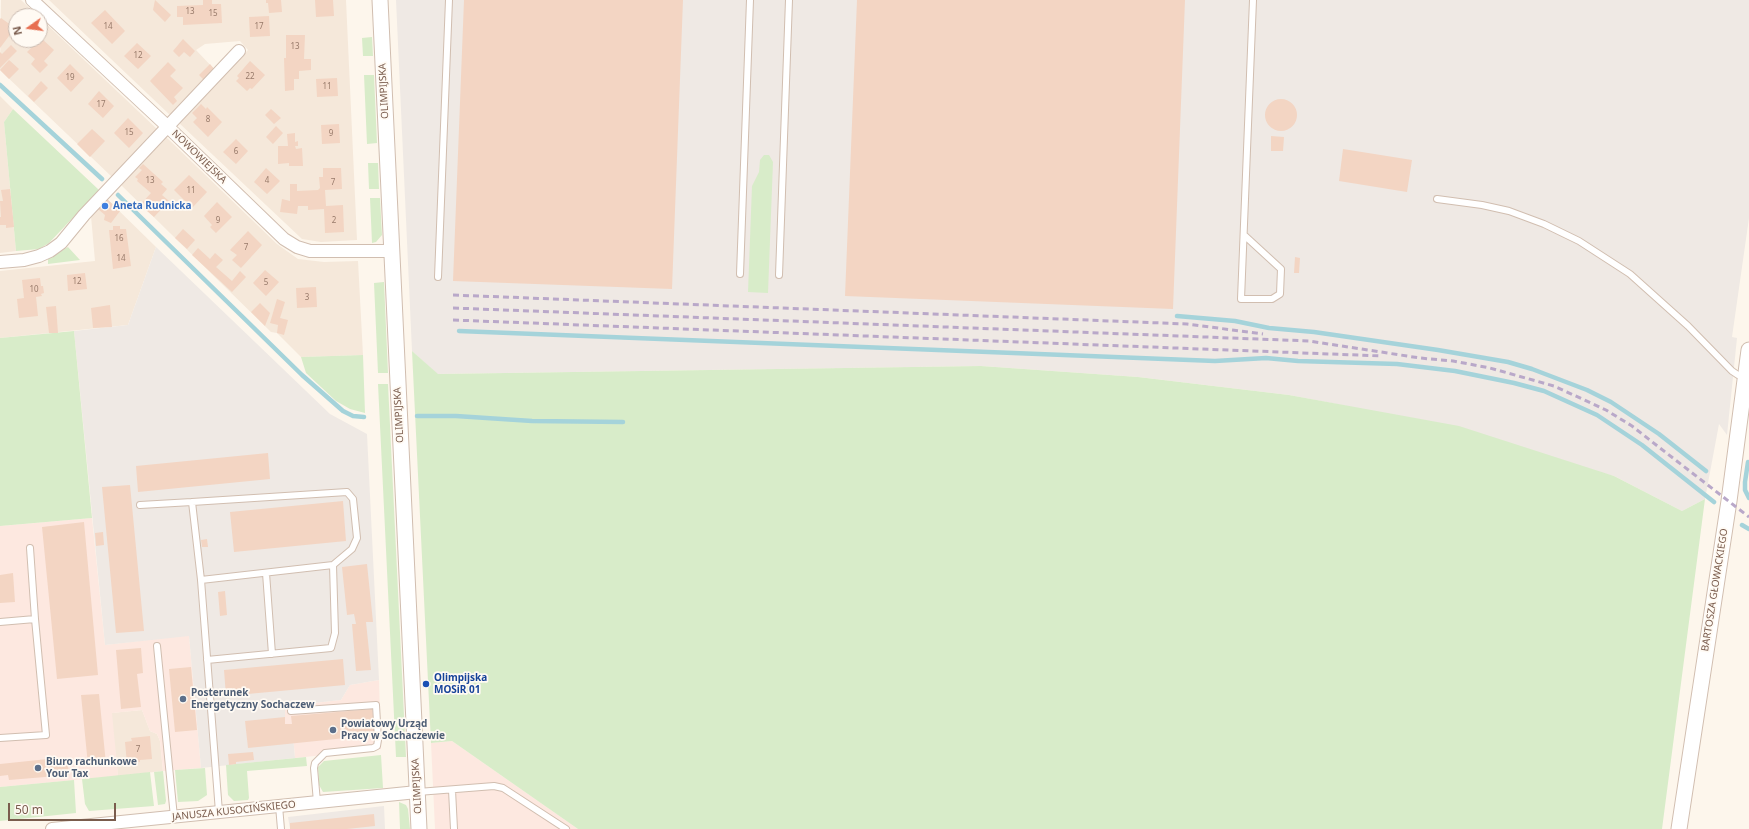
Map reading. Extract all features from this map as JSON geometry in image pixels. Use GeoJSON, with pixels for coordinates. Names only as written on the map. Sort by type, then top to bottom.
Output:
{"type":"FeatureCollection","features":[{"type":"Feature","properties":{"kind":"street","name":"NOWOWIEJSKA"},"geometry":{"type":"LineString","coordinates":[[32,0],[167,126],[284,239],[297,247],[310,251],[392,251]]}},
{"type":"Feature","properties":{"kind":"street","name":"OLIMPIJSKA"},"geometry":{"type":"LineString","coordinates":[[380,0],[419,829]]}},
{"type":"Feature","properties":{"kind":"street"},"geometry":{"type":"LineString","coordinates":[[0,262],[24,260],[39,256],[50,251],[61,243],[84,215],[239,51]]}},
{"type":"Feature","properties":{"kind":"street","name":"BARTOSZA GŁOWACKIEGO"},"geometry":{"type":"LineString","coordinates":[[1679,829],[1729,501],[1749,350]]}},
{"type":"Feature","properties":{"kind":"street","name":"JANUSZA KUSOCIŃSKIEGO"},"geometry":{"type":"LineString","coordinates":[[52,829],[417,792]]}},
{"type":"Feature","properties":{"kind":"lane"},"geometry":{"type":"LineString","coordinates":[[438,277],[449,0]]}},
{"type":"Feature","properties":{"kind":"lane"},"geometry":{"type":"LineString","coordinates":[[740,274],[750,0]]}},
{"type":"Feature","properties":{"kind":"lane"},"geometry":{"type":"LineString","coordinates":[[779,275],[789,0]]}},
{"type":"Feature","properties":{"kind":"lane"},"geometry":{"type":"LineString","coordinates":[[1244,235],[1281,269],[1280,294],[1272,299],[1241,299],[1253,0]]}},
{"type":"Feature","properties":{"kind":"lane"},"geometry":{"type":"LineString","coordinates":[[1437,199],[1482,205],[1509,211],[1544,224],[1579,241],[1630,274],[1682,320],[1732,371],[1738,375],[1745,376]]}},
{"type":"Feature","properties":{"kind":"lane"},"geometry":{"type":"LineString","coordinates":[[140,505],[347,492],[354,499],[357,538],[352,549],[333,565],[201,580]]}},
{"type":"Feature","properties":{"kind":"lane"},"geometry":{"type":"LineString","coordinates":[[192,502],[201,580],[219,812]]}},
{"type":"Feature","properties":{"kind":"lane"},"geometry":{"type":"LineString","coordinates":[[0,738],[46,735],[30,548]]}},
{"type":"Feature","properties":{"kind":"lane"},"geometry":{"type":"LineString","coordinates":[[207,660],[331,648],[335,633],[333,565]]}},
{"type":"Feature","properties":{"kind":"lane"},"geometry":{"type":"LineString","coordinates":[[266,573],[272,654]]}},
{"type":"Feature","properties":{"kind":"lane"},"geometry":{"type":"LineString","coordinates":[[0,622],[35,619]]}},
{"type":"Feature","properties":{"kind":"lane"},"geometry":{"type":"LineString","coordinates":[[157,646],[174,817]]}},
{"type":"Feature","properties":{"kind":"lane"},"geometry":{"type":"LineString","coordinates":[[291,711],[376,705],[377,746],[373,748],[325,753],[315,763],[314,768],[317,802]]}},
{"type":"Feature","properties":{"kind":"lane"},"geometry":{"type":"LineString","coordinates":[[417,792],[494,786],[503,788],[566,829]]}},
{"type":"Feature","properties":{"kind":"lane"},"geometry":{"type":"LineString","coordinates":[[452,790],[454,829]]}},
{"type":"Feature","properties":{"kind":"lane"},"geometry":{"type":"LineString","coordinates":[[279,806],[281,829]]}},
{"type":"Feature","properties":{"kind":"shaded area"},"geometry":{"type":"Polygon","coordinates":[[[1,0],[21,0],[30,8],[8,8],[8,48],[48,48],[48,26],[158,130],[112,177],[0,70],[1,0]]]}},
{"type":"Feature","properties":{"kind":"shaded area"},"geometry":{"type":"Polygon","coordinates":[[[49,0],[346,0],[357,240],[321,242],[302,239],[178,122],[248,50],[240,41],[205,44],[196,50],[215,70],[171,116],[49,0]]]}},
{"type":"Feature","properties":{"kind":"shaded area"},"geometry":{"type":"Polygon","coordinates":[[[396,0],[1749,0],[1749,218],[1732,337],[1737,338],[1727,435],[1719,424],[1705,499],[1682,511],[1614,476],[1342,405],[1289,395],[1138,377],[981,366],[437,374],[412,351],[396,0]]]}},
{"type":"Feature","properties":{"kind":"shaded area"},"geometry":{"type":"Polygon","coordinates":[[[0,96],[13,109],[4,122],[16,251],[0,253],[0,96]]]}},
{"type":"Feature","properties":{"kind":"shaded area"},"geometry":{"type":"Polygon","coordinates":[[[165,136],[277,244],[298,259],[324,262],[358,261],[363,355],[301,357],[277,333],[271,332],[120,184],[165,136]]]}},
{"type":"Feature","properties":{"kind":"shaded area"},"geometry":{"type":"Polygon","coordinates":[[[107,199],[156,247],[128,325],[0,338],[0,271],[95,261],[91,216],[107,199]]]}},
{"type":"Feature","properties":{"kind":"shaded area"},"geometry":{"type":"Polygon","coordinates":[[[156,247],[330,414],[367,434],[379,680],[350,685],[341,700],[285,706],[285,724],[292,724],[295,758],[201,768],[189,636],[105,645],[74,331],[128,325],[156,247]]]}},
{"type":"Feature","properties":{"kind":"shaded area"},"geometry":{"type":"Polygon","coordinates":[[[92,518],[105,645],[189,635],[201,768],[163,771],[160,741],[157,734],[150,731],[142,710],[112,713],[118,776],[0,787],[0,526],[92,518]]]}},
{"type":"Feature","properties":{"kind":"shaded area"},"geometry":{"type":"Polygon","coordinates":[[[379,680],[381,749],[295,758],[292,724],[285,724],[285,706],[341,700],[350,685],[379,680]]]}},
{"type":"Feature","properties":{"kind":"shaded area"},"geometry":{"type":"Polygon","coordinates":[[[142,710],[150,731],[157,734],[160,741],[163,771],[118,776],[111,713],[142,710]]]}},
{"type":"Feature","properties":{"kind":"shaded area"},"geometry":{"type":"Polygon","coordinates":[[[452,741],[578,829],[435,829],[431,743],[452,741]]]}},
{"type":"Feature","properties":{"kind":"shaded area"},"geometry":{"type":"Polygon","coordinates":[[[384,806],[385,829],[290,829],[288,817],[384,806]]]}},
{"type":"Feature","properties":{"kind":"green space"},"geometry":{"type":"Polygon","coordinates":[[[372,37],[373,56],[363,56],[362,38],[372,37]]]}},
{"type":"Feature","properties":{"kind":"green space"},"geometry":{"type":"Polygon","coordinates":[[[364,75],[374,75],[377,143],[367,144],[364,75]]]}},
{"type":"Feature","properties":{"kind":"green space"},"geometry":{"type":"Polygon","coordinates":[[[13,109],[99,190],[49,243],[39,249],[16,251],[4,122],[13,109]]]}},
{"type":"Feature","properties":{"kind":"green space"},"geometry":{"type":"Polygon","coordinates":[[[764,155],[769,155],[773,162],[768,293],[748,292],[752,186],[759,172],[760,160],[764,155]]]}},
{"type":"Feature","properties":{"kind":"green space"},"geometry":{"type":"Polygon","coordinates":[[[368,163],[378,163],[379,189],[369,189],[368,163]]]}},
{"type":"Feature","properties":{"kind":"green space"},"geometry":{"type":"Polygon","coordinates":[[[370,198],[380,198],[382,235],[376,242],[372,243],[370,198]]]}},
{"type":"Feature","properties":{"kind":"green space"},"geometry":{"type":"Polygon","coordinates":[[[68,247],[80,260],[48,264],[48,259],[68,247]]]}},
{"type":"Feature","properties":{"kind":"green space"},"geometry":{"type":"Polygon","coordinates":[[[384,282],[388,373],[378,373],[374,283],[384,282]]]}},
{"type":"Feature","properties":{"kind":"green space"},"geometry":{"type":"Polygon","coordinates":[[[74,331],[92,518],[0,526],[0,338],[74,331]]]}},
{"type":"Feature","properties":{"kind":"green space"},"geometry":{"type":"Polygon","coordinates":[[[412,351],[438,374],[981,366],[1138,377],[1289,395],[1459,426],[1614,476],[1682,511],[1705,499],[1662,829],[578,829],[452,741],[431,743],[412,351]]]}},
{"type":"Feature","properties":{"kind":"green space"},"geometry":{"type":"Polygon","coordinates":[[[363,355],[365,413],[350,409],[336,401],[306,373],[301,357],[363,355]]]}},
{"type":"Feature","properties":{"kind":"green space"},"geometry":{"type":"Polygon","coordinates":[[[378,384],[388,384],[406,757],[396,757],[378,384]]]}},
{"type":"Feature","properties":{"kind":"green space"},"geometry":{"type":"Polygon","coordinates":[[[381,755],[383,788],[323,792],[319,785],[318,767],[324,761],[381,755]]]}},
{"type":"Feature","properties":{"kind":"green space"},"geometry":{"type":"Polygon","coordinates":[[[306,757],[307,766],[247,771],[248,800],[234,801],[228,795],[226,765],[306,757]]]}},
{"type":"Feature","properties":{"kind":"green space"},"geometry":{"type":"Polygon","coordinates":[[[205,768],[207,795],[198,801],[178,802],[175,770],[205,768]]]}},
{"type":"Feature","properties":{"kind":"green space"},"geometry":{"type":"Polygon","coordinates":[[[163,771],[166,801],[165,804],[158,805],[154,772],[163,771]]]}},
{"type":"Feature","properties":{"kind":"green space"},"geometry":{"type":"Polygon","coordinates":[[[150,772],[154,806],[89,811],[85,804],[82,779],[150,772]]]}},
{"type":"Feature","properties":{"kind":"green space"},"geometry":{"type":"Polygon","coordinates":[[[74,780],[76,813],[0,821],[0,787],[74,780]]]}},
{"type":"Feature","properties":{"kind":"green space"},"geometry":{"type":"Polygon","coordinates":[[[399,802],[406,805],[408,809],[410,829],[400,829],[399,802]]]}},
{"type":"Feature","properties":{"kind":"building"},"geometry":{"type":"Polygon","coordinates":[[[155,0],[171,15],[165,22],[153,10],[155,0]]]}},
{"type":"Feature","properties":{"kind":"building"},"geometry":{"type":"Polygon","coordinates":[[[203,0],[212,0],[212,4],[221,4],[222,23],[183,25],[183,17],[177,17],[177,6],[203,5],[203,0]]]}},
{"type":"Feature","properties":{"kind":"building"},"geometry":{"type":"Polygon","coordinates":[[[266,0],[281,0],[282,12],[269,13],[268,3],[266,3],[266,0]]]}},
{"type":"Feature","properties":{"kind":"building"},"geometry":{"type":"Polygon","coordinates":[[[315,0],[333,0],[334,16],[316,17],[315,0]]]}},
{"type":"Feature","properties":{"kind":"building"},"geometry":{"type":"Polygon","coordinates":[[[464,0],[683,0],[672,289],[453,281],[464,0]]]}},
{"type":"Feature","properties":{"kind":"building"},"geometry":{"type":"Polygon","coordinates":[[[857,0],[1185,0],[1173,309],[845,296],[857,0]]]}},
{"type":"Feature","properties":{"kind":"building"},"geometry":{"type":"Polygon","coordinates":[[[105,10],[125,31],[112,44],[91,23],[105,10]]]}},
{"type":"Feature","properties":{"kind":"building"},"geometry":{"type":"Polygon","coordinates":[[[269,16],[270,36],[250,37],[249,17],[269,16]]]}},
{"type":"Feature","properties":{"kind":"building"},"geometry":{"type":"Polygon","coordinates":[[[1,18],[8,23],[8,37],[0,48],[1,18]]]}},
{"type":"Feature","properties":{"kind":"building"},"geometry":{"type":"Polygon","coordinates":[[[286,35],[305,35],[304,59],[311,59],[311,70],[299,71],[299,79],[294,79],[294,90],[285,91],[284,58],[286,58],[286,35]]]}},
{"type":"Feature","properties":{"kind":"building"},"geometry":{"type":"Polygon","coordinates":[[[183,39],[195,51],[190,57],[184,52],[179,57],[173,51],[183,39]]]}},
{"type":"Feature","properties":{"kind":"building"},"geometry":{"type":"Polygon","coordinates":[[[137,43],[151,56],[138,69],[124,56],[137,43]]]}},
{"type":"Feature","properties":{"kind":"building"},"geometry":{"type":"Polygon","coordinates":[[[48,44],[54,50],[44,61],[48,65],[40,73],[31,64],[35,59],[27,52],[31,48],[48,48],[48,44]]]}},
{"type":"Feature","properties":{"kind":"building"},"geometry":{"type":"Polygon","coordinates":[[[8,48],[14,48],[17,51],[0,68],[0,52],[2,54],[8,48]]]}},
{"type":"Feature","properties":{"kind":"building"},"geometry":{"type":"Polygon","coordinates":[[[9,60],[19,69],[9,79],[0,70],[9,60]]]}},
{"type":"Feature","properties":{"kind":"building"},"geometry":{"type":"Polygon","coordinates":[[[250,61],[265,75],[252,89],[250,88],[247,91],[236,81],[239,78],[237,76],[250,61]]]}},
{"type":"Feature","properties":{"kind":"building"},"geometry":{"type":"Polygon","coordinates":[[[168,62],[176,70],[170,76],[183,88],[174,97],[177,101],[173,105],[150,81],[168,62]]]}},
{"type":"Feature","properties":{"kind":"building"},"geometry":{"type":"Polygon","coordinates":[[[70,64],[84,78],[71,92],[57,78],[70,64]]]}},
{"type":"Feature","properties":{"kind":"building"},"geometry":{"type":"Polygon","coordinates":[[[210,64],[215,70],[205,81],[199,75],[210,64]]]}},
{"type":"Feature","properties":{"kind":"building"},"geometry":{"type":"Polygon","coordinates":[[[337,78],[338,96],[317,97],[316,79],[337,78]]]}},
{"type":"Feature","properties":{"kind":"building"},"geometry":{"type":"Polygon","coordinates":[[[41,81],[48,88],[34,102],[28,96],[41,81]]]}},
{"type":"Feature","properties":{"kind":"building"},"geometry":{"type":"Polygon","coordinates":[[[99,91],[114,106],[103,118],[88,104],[99,91]]]}},
{"type":"Feature","properties":{"kind":"building"},"geometry":{"type":"Polygon","coordinates":[[[1281,99],[1290,102],[1294,106],[1297,115],[1294,124],[1290,128],[1281,131],[1272,128],[1268,124],[1265,115],[1268,106],[1272,102],[1281,99]]]}},
{"type":"Feature","properties":{"kind":"building"},"geometry":{"type":"Polygon","coordinates":[[[201,104],[206,109],[207,107],[222,122],[208,137],[193,122],[197,118],[192,113],[201,104]]]}},
{"type":"Feature","properties":{"kind":"building"},"geometry":{"type":"Polygon","coordinates":[[[271,109],[281,118],[274,124],[265,115],[271,109]]]}},
{"type":"Feature","properties":{"kind":"building"},"geometry":{"type":"Polygon","coordinates":[[[128,118],[143,133],[129,148],[114,133],[128,118]]]}},
{"type":"Feature","properties":{"kind":"building"},"geometry":{"type":"Polygon","coordinates":[[[339,124],[340,143],[322,144],[321,125],[339,124]]]}},
{"type":"Feature","properties":{"kind":"building"},"geometry":{"type":"Polygon","coordinates":[[[276,126],[283,133],[273,144],[266,137],[276,126]]]}},
{"type":"Feature","properties":{"kind":"building"},"geometry":{"type":"Polygon","coordinates":[[[92,129],[105,141],[90,157],[77,144],[92,129]]]}},
{"type":"Feature","properties":{"kind":"building"},"geometry":{"type":"Polygon","coordinates":[[[295,133],[295,142],[298,141],[298,146],[295,146],[296,149],[302,148],[303,166],[289,166],[289,163],[278,164],[278,146],[288,146],[287,134],[295,133]]]}},
{"type":"Feature","properties":{"kind":"building"},"geometry":{"type":"Polygon","coordinates":[[[1271,136],[1284,137],[1283,151],[1271,151],[1271,136]]]}},
{"type":"Feature","properties":{"kind":"building"},"geometry":{"type":"Polygon","coordinates":[[[236,139],[248,151],[236,164],[223,152],[236,139]]]}},
{"type":"Feature","properties":{"kind":"building"},"geometry":{"type":"Polygon","coordinates":[[[1343,149],[1412,160],[1407,192],[1339,181],[1343,149]]]}},
{"type":"Feature","properties":{"kind":"building"},"geometry":{"type":"Polygon","coordinates":[[[143,164],[163,182],[161,184],[167,189],[162,195],[169,201],[154,217],[140,205],[151,193],[137,181],[138,179],[135,177],[142,170],[139,168],[143,164]]]}},
{"type":"Feature","properties":{"kind":"building"},"geometry":{"type":"Polygon","coordinates":[[[266,168],[280,181],[267,194],[254,182],[266,168]]]}},
{"type":"Feature","properties":{"kind":"building"},"geometry":{"type":"Polygon","coordinates":[[[323,168],[341,168],[342,189],[325,190],[326,206],[343,205],[344,232],[325,233],[324,209],[308,210],[308,206],[298,206],[297,214],[280,212],[282,199],[290,201],[290,184],[297,184],[297,191],[318,190],[320,188],[319,177],[323,177],[323,168]]]}},
{"type":"Feature","properties":{"kind":"building"},"geometry":{"type":"Polygon","coordinates":[[[189,175],[207,192],[192,208],[174,190],[189,175]]]}},
{"type":"Feature","properties":{"kind":"building"},"geometry":{"type":"Polygon","coordinates":[[[10,189],[14,227],[6,228],[6,225],[0,225],[0,201],[3,201],[1,190],[10,189]]]}},
{"type":"Feature","properties":{"kind":"building"},"geometry":{"type":"Polygon","coordinates":[[[107,199],[120,211],[111,223],[104,220],[105,215],[98,209],[107,199]]]}},
{"type":"Feature","properties":{"kind":"building"},"geometry":{"type":"Polygon","coordinates":[[[217,202],[232,217],[216,233],[210,227],[212,225],[204,216],[217,202]]]}},
{"type":"Feature","properties":{"kind":"building"},"geometry":{"type":"Polygon","coordinates":[[[113,226],[120,226],[120,229],[126,229],[131,266],[113,269],[109,230],[113,230],[113,226]]]}},
{"type":"Feature","properties":{"kind":"building"},"geometry":{"type":"Polygon","coordinates":[[[183,229],[195,240],[187,249],[175,238],[183,229]]]}},
{"type":"Feature","properties":{"kind":"building"},"geometry":{"type":"Polygon","coordinates":[[[248,231],[262,245],[241,268],[232,260],[237,255],[230,250],[248,231]]]}},
{"type":"Feature","properties":{"kind":"building"},"geometry":{"type":"Polygon","coordinates":[[[198,248],[210,259],[215,253],[223,260],[216,267],[232,281],[240,271],[246,277],[232,292],[192,255],[198,248]]]}},
{"type":"Feature","properties":{"kind":"building"},"geometry":{"type":"Polygon","coordinates":[[[1295,257],[1300,258],[1299,273],[1294,273],[1295,257]]]}},
{"type":"Feature","properties":{"kind":"building"},"geometry":{"type":"Polygon","coordinates":[[[265,270],[279,282],[266,296],[253,283],[265,270]]]}},
{"type":"Feature","properties":{"kind":"building"},"geometry":{"type":"Polygon","coordinates":[[[85,273],[87,289],[68,291],[67,275],[85,273]]]}},
{"type":"Feature","properties":{"kind":"building"},"geometry":{"type":"Polygon","coordinates":[[[40,278],[44,293],[41,294],[42,296],[36,297],[38,316],[19,318],[17,299],[24,298],[22,280],[40,278]]]}},
{"type":"Feature","properties":{"kind":"building"},"geometry":{"type":"Polygon","coordinates":[[[316,287],[317,307],[297,308],[296,288],[316,287]]]}},
{"type":"Feature","properties":{"kind":"building"},"geometry":{"type":"Polygon","coordinates":[[[277,299],[285,302],[280,318],[288,320],[284,335],[277,333],[278,325],[270,323],[277,299]]]}},
{"type":"Feature","properties":{"kind":"building"},"geometry":{"type":"Polygon","coordinates":[[[260,303],[270,313],[265,326],[251,312],[260,303]]]}},
{"type":"Feature","properties":{"kind":"building"},"geometry":{"type":"Polygon","coordinates":[[[110,305],[112,327],[93,328],[91,308],[110,305]]]}},
{"type":"Feature","properties":{"kind":"building"},"geometry":{"type":"Polygon","coordinates":[[[56,306],[58,333],[49,333],[46,307],[56,306]]]}},
{"type":"Feature","properties":{"kind":"building"},"geometry":{"type":"Polygon","coordinates":[[[268,453],[270,479],[138,492],[136,466],[268,453]]]}},
{"type":"Feature","properties":{"kind":"building"},"geometry":{"type":"Polygon","coordinates":[[[130,485],[144,631],[116,633],[102,487],[130,485]]]}},
{"type":"Feature","properties":{"kind":"building"},"geometry":{"type":"Polygon","coordinates":[[[343,501],[346,541],[234,552],[230,512],[343,501]]]}},
{"type":"Feature","properties":{"kind":"building"},"geometry":{"type":"Polygon","coordinates":[[[84,522],[98,675],[57,679],[42,527],[84,522]]]}},
{"type":"Feature","properties":{"kind":"building"},"geometry":{"type":"Polygon","coordinates":[[[103,532],[104,545],[96,546],[95,533],[103,532]]]}},
{"type":"Feature","properties":{"kind":"building"},"geometry":{"type":"Polygon","coordinates":[[[207,539],[208,547],[202,547],[201,540],[207,539]]]}},
{"type":"Feature","properties":{"kind":"building"},"geometry":{"type":"Polygon","coordinates":[[[367,564],[373,622],[366,622],[371,670],[356,671],[352,624],[356,624],[354,614],[347,615],[342,567],[367,564]]]}},
{"type":"Feature","properties":{"kind":"building"},"geometry":{"type":"Polygon","coordinates":[[[13,573],[15,602],[0,603],[0,575],[13,573]]]}},
{"type":"Feature","properties":{"kind":"building"},"geometry":{"type":"Polygon","coordinates":[[[225,591],[227,615],[220,616],[218,592],[225,591]]]}},
{"type":"Feature","properties":{"kind":"building"},"geometry":{"type":"Polygon","coordinates":[[[141,648],[143,673],[137,674],[141,707],[121,709],[116,650],[141,648]]]}},
{"type":"Feature","properties":{"kind":"building"},"geometry":{"type":"Polygon","coordinates":[[[343,659],[345,685],[226,696],[224,670],[343,659]]]}},
{"type":"Feature","properties":{"kind":"building","name":"Posterunek Energetyczny Sochaczew"},"geometry":{"type":"Polygon","coordinates":[[[191,667],[197,730],[175,732],[169,669],[191,667]]]}},
{"type":"Feature","properties":{"kind":"building"},"geometry":{"type":"Polygon","coordinates":[[[99,694],[106,764],[88,765],[81,695],[99,694]]]}},
{"type":"Feature","properties":{"kind":"building","name":"Powiatowy Urząd Pracy w Sochaczewie"},"geometry":{"type":"Polygon","coordinates":[[[372,709],[375,735],[248,748],[245,721],[285,717],[285,724],[292,724],[291,716],[372,709]]]}},
{"type":"Feature","properties":{"kind":"building"},"geometry":{"type":"Polygon","coordinates":[[[150,736],[152,759],[140,760],[140,762],[127,764],[125,742],[132,741],[131,738],[150,736]]]}},
{"type":"Feature","properties":{"kind":"building"},"geometry":{"type":"Polygon","coordinates":[[[253,752],[254,760],[236,762],[236,764],[229,765],[228,754],[253,752]]]}},
{"type":"Feature","properties":{"kind":"building"},"geometry":{"type":"Polygon","coordinates":[[[67,757],[69,775],[9,780],[8,775],[0,776],[0,764],[67,757]]]}},
{"type":"Feature","properties":{"kind":"building"},"geometry":{"type":"Polygon","coordinates":[[[374,814],[375,826],[347,829],[290,829],[290,823],[374,814]]]}},
{"type":"Feature","properties":{"kind":"waterway"},"geometry":{"type":"LineString","coordinates":[[0,85],[102,179]]}},
{"type":"Feature","properties":{"kind":"waterway"},"geometry":{"type":"LineString","coordinates":[[118,195],[302,375],[343,411],[353,416],[364,417]]}},
{"type":"Feature","properties":{"kind":"waterway"},"geometry":{"type":"LineString","coordinates":[[1177,316],[1235,321],[1269,328],[1314,332],[1438,350],[1508,362],[1532,369],[1587,390],[1611,402],[1659,434],[1706,471]]}},
{"type":"Feature","properties":{"kind":"waterway"},"geometry":{"type":"LineString","coordinates":[[459,331],[1215,361],[1266,358],[1298,361],[1397,364],[1455,371],[1514,383],[1544,391],[1597,415],[1642,445],[1714,502]]}},
{"type":"Feature","properties":{"kind":"waterway"},"geometry":{"type":"LineString","coordinates":[[417,416],[456,416],[532,421],[623,422]]}},
{"type":"Feature","properties":{"kind":"waterway"},"geometry":{"type":"LineString","coordinates":[[1748,462],[1745,490],[1749,498]]}},
{"type":"Feature","properties":{"kind":"waterway"},"geometry":{"type":"LineString","coordinates":[[1742,525],[1749,529]]}},
{"type":"Feature","properties":{"kind":"railway"},"geometry":{"type":"LineString","coordinates":[[453,295],[1187,324],[1263,334]]}},
{"type":"Feature","properties":{"kind":"railway"},"geometry":{"type":"LineString","coordinates":[[453,308],[1309,341],[1420,358],[1453,361],[1490,368],[1554,386],[1606,410],[1632,426],[1749,517]]}},
{"type":"Feature","properties":{"kind":"railway"},"geometry":{"type":"LineString","coordinates":[[453,320],[1382,356]]}},
{"type":"Feature","properties":{"kind":"place","name":"Aneta Rudnicka"},"geometry":{"type":"Point","coordinates":[105,206]}},
{"type":"Feature","properties":{"kind":"place","name":"Olimpijska MOSiR 01"},"geometry":{"type":"Point","coordinates":[426,684]}},
{"type":"Feature","properties":{"kind":"place","name":"Posterunek Energetyczny Sochaczew"},"geometry":{"type":"Point","coordinates":[183,699]}},
{"type":"Feature","properties":{"kind":"place","name":"Powiatowy Urząd Pracy w Sochaczewie"},"geometry":{"type":"Point","coordinates":[333,730]}},
{"type":"Feature","properties":{"kind":"place","name":"Biuro rachunkowe Your Tax"},"geometry":{"type":"Point","coordinates":[38,768]}}]}
